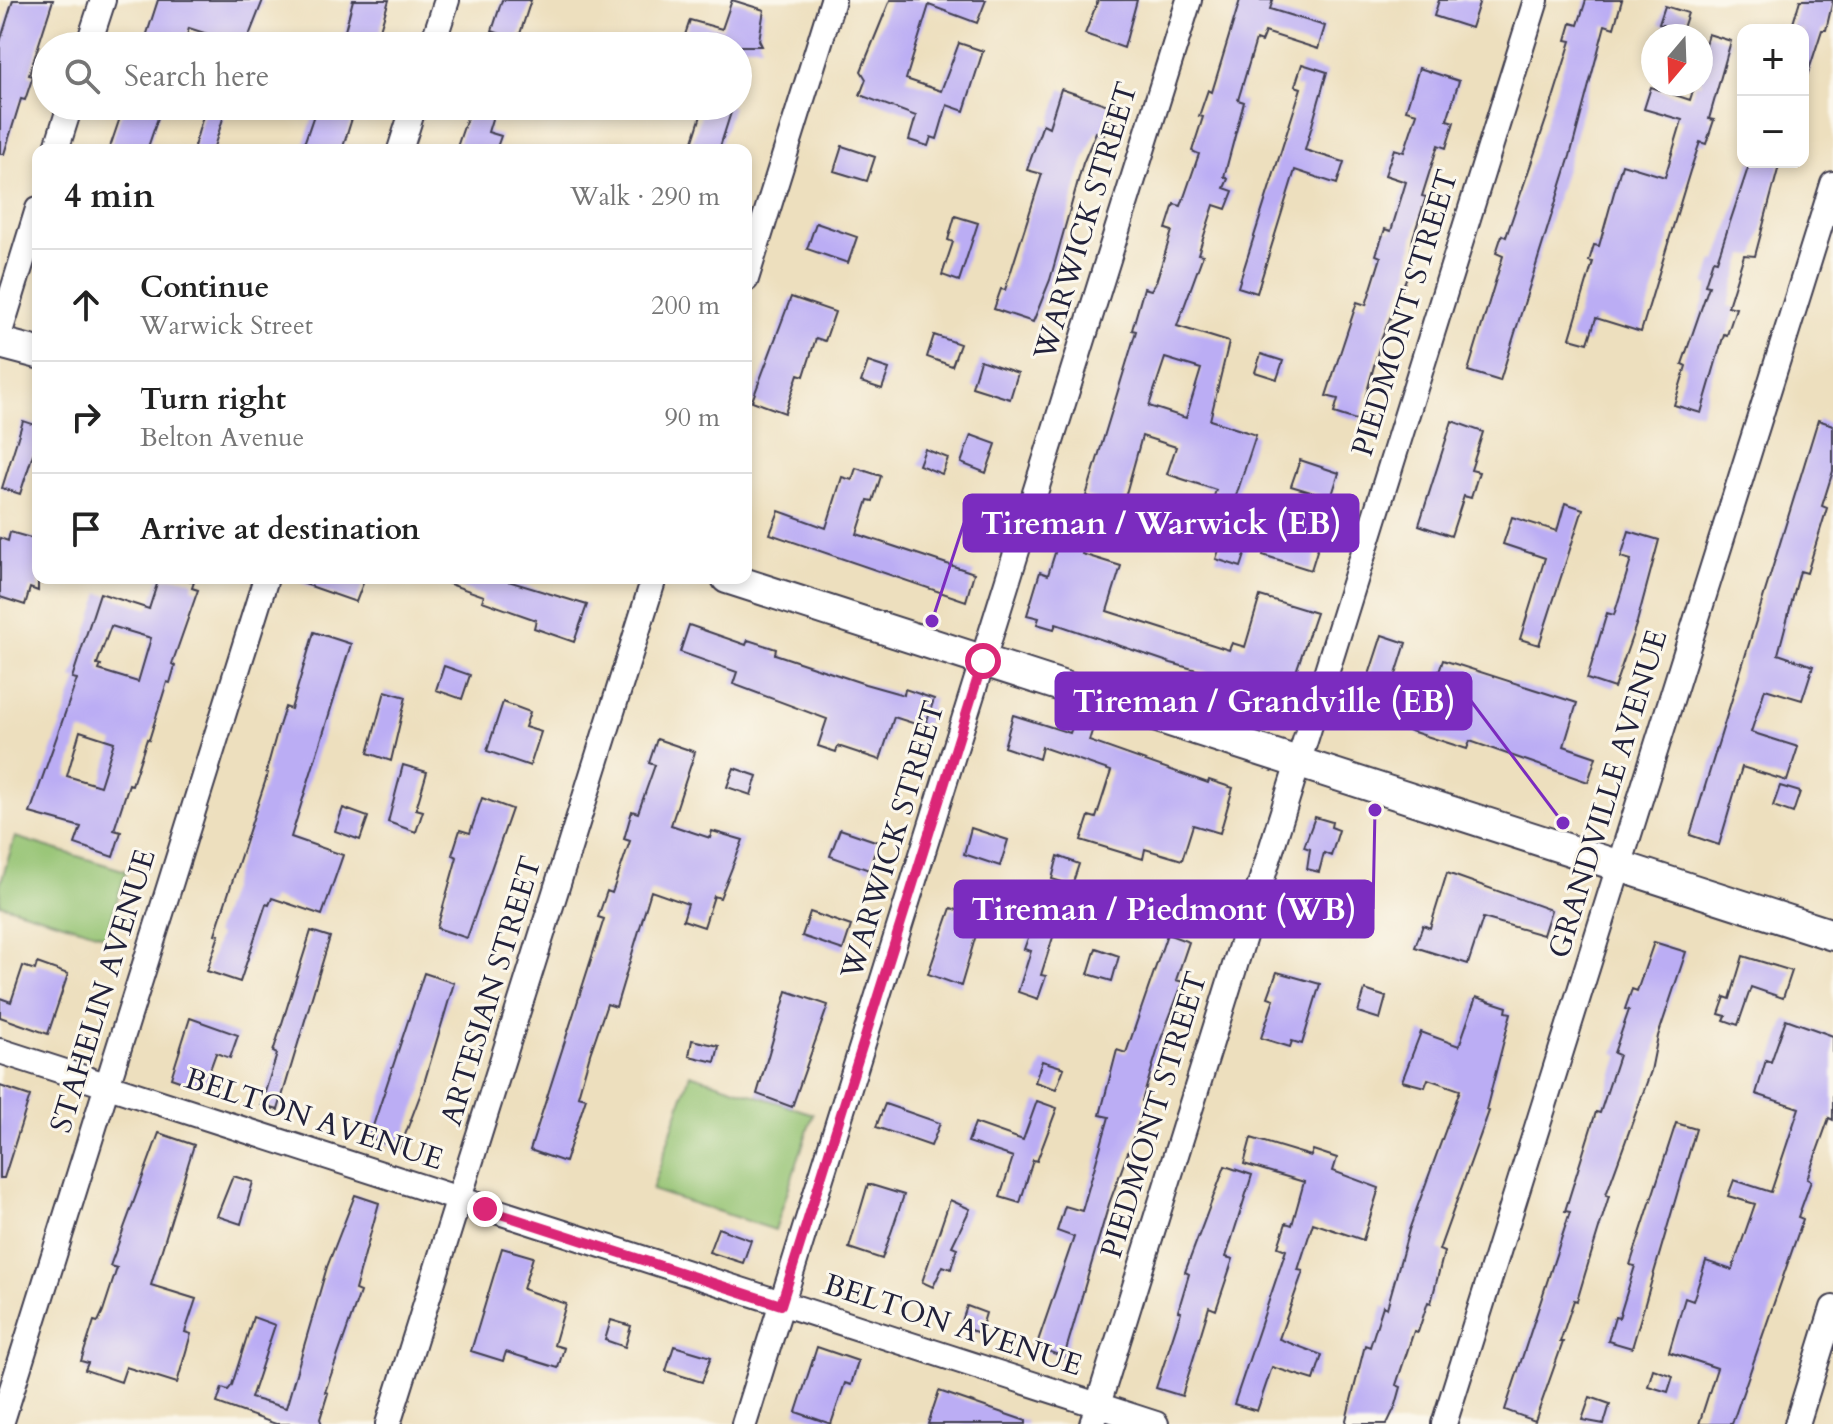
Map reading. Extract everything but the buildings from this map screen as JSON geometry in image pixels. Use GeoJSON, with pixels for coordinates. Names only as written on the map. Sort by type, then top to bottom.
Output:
{"type":"FeatureCollection","features":[{"type":"Feature","properties":{"kind":"street"},"geometry":{"type":"LineString","coordinates":[[93,32],[103,0]]}},
{"type":"Feature","properties":{"kind":"street"},"geometry":{"type":"LineString","coordinates":[[437,32],[447,0]]}},
{"type":"Feature","properties":{"kind":"street"},"geometry":{"type":"LineString","coordinates":[[752,260],[833,0]]}},
{"type":"Feature","properties":{"kind":"street","name":"WARWICK STREET"},"geometry":{"type":"LineString","coordinates":[[744,1424],[1189,0]]}},
{"type":"Feature","properties":{"kind":"street","name":"PIEDMONT STREET"},"geometry":{"type":"LineString","coordinates":[[1095,1414],[1536,0]]}},
{"type":"Feature","properties":{"kind":"street"},"geometry":{"type":"LineString","coordinates":[[58,144],[66,120]]}},
{"type":"Feature","properties":{"kind":"street"},"geometry":{"type":"LineString","coordinates":[[402,144],[410,120]]}},
{"type":"Feature","properties":{"kind":"street","name":"GRANDVILLE AVENUE"},"geometry":{"type":"LineString","coordinates":[[1444,1424],[1833,184]]}},
{"type":"Feature","properties":{"kind":"street"},"geometry":{"type":"LineString","coordinates":[[0,332],[32,228]]}},
{"type":"Feature","properties":{"kind":"street"},"geometry":{"type":"LineString","coordinates":[[0,343],[32,351]]}},
{"type":"Feature","properties":{"kind":"street","name":"STAHELIN AVENUE"},"geometry":{"type":"LineString","coordinates":[[1,1424],[264,584]]}},
{"type":"Feature","properties":{"kind":"street","name":"ARTESIAN STREET"},"geometry":{"type":"LineString","coordinates":[[388,1424],[652,584]]}},
{"type":"Feature","properties":{"kind":"street"},"geometry":{"type":"LineString","coordinates":[[746,584],[1833,935]]}},
{"type":"Feature","properties":{"kind":"street","name":"BELTON AVENUE"},"geometry":{"type":"LineString","coordinates":[[0,1051],[781,1305],[1095,1414],[1156,1424]]}},
{"type":"Feature","properties":{"kind":"street"},"geometry":{"type":"LineString","coordinates":[[1797,1424],[1833,1308]]}},
{"type":"Feature","properties":{"kind":"green space"},"geometry":{"type":"Polygon","coordinates":[[[15,837],[126,871],[106,936],[0,904],[0,885],[15,837]]]}},
{"type":"Feature","properties":{"kind":"green space"},"geometry":{"type":"Polygon","coordinates":[[[690,1074],[813,1114],[775,1230],[652,1190],[690,1074]]]}},
{"type":"Feature","properties":{"kind":"place","name":"Tireman / Warwick (EB)"},"geometry":{"type":"Point","coordinates":[932,621]}},
{"type":"Feature","properties":{"kind":"place","name":"Tireman / Piedmont (WB)"},"geometry":{"type":"Point","coordinates":[1375,810]}},
{"type":"Feature","properties":{"kind":"place","name":"Tireman / Grandville (EB)"},"geometry":{"type":"Point","coordinates":[1563,823]}},
{"type":"Feature","properties":{"kind":"route"},"geometry":{"type":"LineString","coordinates":[[485,1209],[781,1305],[983,661]]}}]}
